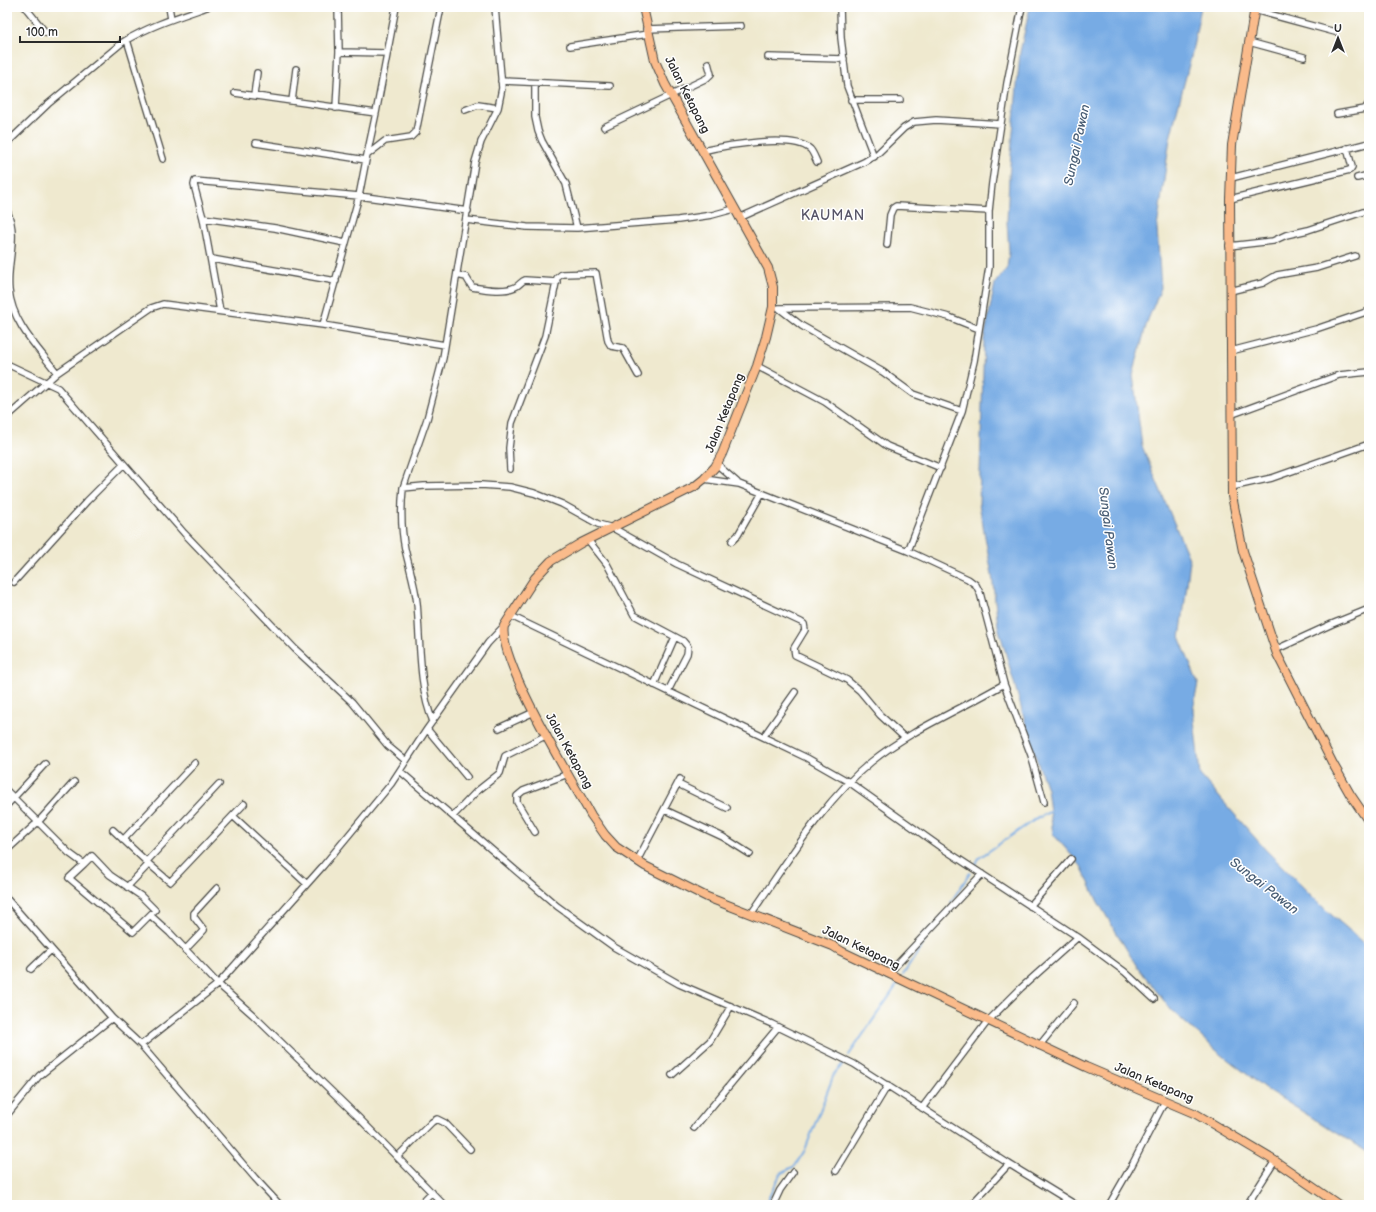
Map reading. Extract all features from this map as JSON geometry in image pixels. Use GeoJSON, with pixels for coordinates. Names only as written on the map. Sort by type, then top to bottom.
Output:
{"type":"FeatureCollection","features":[{"type":"Feature","properties":{"kind":"main road","name":"Jalan Ketapang"},"geometry":{"type":"LineString","coordinates":[[642,7],[647,32],[656,61],[671,94],[768,268],[777,308],[757,366],[718,462],[704,479],[683,493],[560,555],[542,569],[504,626],[503,636],[511,661],[534,712],[591,815],[605,835],[616,846],[637,861],[707,896],[833,946],[841,952],[987,1022],[1196,1114],[1275,1161],[1339,1205]]}},
{"type":"Feature","properties":{"kind":"main road"},"geometry":{"type":"LineString","coordinates":[[1255,8],[1237,112],[1231,178],[1230,291],[1233,414],[1231,487],[1243,552],[1275,650],[1333,764],[1350,794],[1369,822]]}},
{"type":"Feature","properties":{"kind":"street"},"geometry":{"type":"LineString","coordinates":[[25,7],[46,33]]}},
{"type":"Feature","properties":{"kind":"street"},"geometry":{"type":"LineString","coordinates":[[169,7],[171,19]]}},
{"type":"Feature","properties":{"kind":"street"},"geometry":{"type":"LineString","coordinates":[[7,142],[48,104],[127,40],[171,19],[207,7]]}},
{"type":"Feature","properties":{"kind":"street"},"geometry":{"type":"LineString","coordinates":[[336,108],[339,52],[338,7]]}},
{"type":"Feature","properties":{"kind":"street"},"geometry":{"type":"LineString","coordinates":[[323,325],[359,196],[396,7]]}},
{"type":"Feature","properties":{"kind":"street"},"geometry":{"type":"LineString","coordinates":[[256,143],[367,157],[385,141],[411,137],[416,132],[442,7]]}},
{"type":"Feature","properties":{"kind":"street"},"geometry":{"type":"LineString","coordinates":[[433,721],[426,704],[416,602],[405,548],[402,514],[404,488],[427,420],[445,345],[468,211],[474,162],[481,142],[498,108],[502,94],[495,7]]}},
{"type":"Feature","properties":{"kind":"street"},"geometry":{"type":"LineString","coordinates":[[840,7],[840,23],[847,86],[874,156]]}},
{"type":"Feature","properties":{"kind":"street"},"geometry":{"type":"LineString","coordinates":[[908,551],[962,411],[974,361],[989,267],[989,211],[1008,76],[1022,7]]}},
{"type":"Feature","properties":{"kind":"street"},"geometry":{"type":"LineString","coordinates":[[1255,8],[1335,32]]}},
{"type":"Feature","properties":{"kind":"street"},"geometry":{"type":"LineString","coordinates":[[570,46],[647,32],[741,26]]}},
{"type":"Feature","properties":{"kind":"street"},"geometry":{"type":"LineString","coordinates":[[127,40],[163,159]]}},
{"type":"Feature","properties":{"kind":"street"},"geometry":{"type":"LineString","coordinates":[[1249,42],[1304,57]]}},
{"type":"Feature","properties":{"kind":"street"},"geometry":{"type":"LineString","coordinates":[[339,52],[387,54]]}},
{"type":"Feature","properties":{"kind":"street"},"geometry":{"type":"LineString","coordinates":[[768,57],[844,59]]}},
{"type":"Feature","properties":{"kind":"street"},"geometry":{"type":"LineString","coordinates":[[604,127],[710,76],[708,63]]}},
{"type":"Feature","properties":{"kind":"street"},"geometry":{"type":"LineString","coordinates":[[292,101],[296,69]]}},
{"type":"Feature","properties":{"kind":"street"},"geometry":{"type":"LineString","coordinates":[[254,96],[257,73]]}},
{"type":"Feature","properties":{"kind":"street"},"geometry":{"type":"LineString","coordinates":[[501,81],[610,86]]}},
{"type":"Feature","properties":{"kind":"street"},"geometry":{"type":"LineString","coordinates":[[535,83],[535,117],[538,132],[566,184],[577,228]]}},
{"type":"Feature","properties":{"kind":"street"},"geometry":{"type":"LineString","coordinates":[[235,93],[376,113]]}},
{"type":"Feature","properties":{"kind":"street"},"geometry":{"type":"LineString","coordinates":[[852,100],[900,100]]}},
{"type":"Feature","properties":{"kind":"street"},"geometry":{"type":"LineString","coordinates":[[1337,114],[1365,109],[1369,103]]}},
{"type":"Feature","properties":{"kind":"street"},"geometry":{"type":"LineString","coordinates":[[465,110],[478,105],[498,108]]}},
{"type":"Feature","properties":{"kind":"street"},"geometry":{"type":"LineString","coordinates":[[739,218],[874,156],[904,128],[914,122],[936,120],[1001,124]]}},
{"type":"Feature","properties":{"kind":"street"},"geometry":{"type":"LineString","coordinates":[[702,151],[744,143],[794,143],[809,148],[817,162]]}},
{"type":"Feature","properties":{"kind":"street"},"geometry":{"type":"LineString","coordinates":[[1231,178],[1369,143]]}},
{"type":"Feature","properties":{"kind":"street"},"geometry":{"type":"LineString","coordinates":[[1230,199],[1350,170],[1352,167],[1347,148]]}},
{"type":"Feature","properties":{"kind":"street"},"geometry":{"type":"LineString","coordinates":[[1357,178],[1369,175]]}},
{"type":"Feature","properties":{"kind":"street"},"geometry":{"type":"LineString","coordinates":[[220,311],[212,259],[194,185],[195,181],[359,196],[468,211]]}},
{"type":"Feature","properties":{"kind":"street"},"geometry":{"type":"LineString","coordinates":[[887,245],[890,215],[893,208],[896,206],[989,211]]}},
{"type":"Feature","properties":{"kind":"street"},"geometry":{"type":"LineString","coordinates":[[466,220],[527,227],[577,228],[678,220],[712,215],[734,209]]}},
{"type":"Feature","properties":{"kind":"street"},"geometry":{"type":"LineString","coordinates":[[1230,246],[1273,241],[1286,234],[1308,230],[1369,210]]}},
{"type":"Feature","properties":{"kind":"street"},"geometry":{"type":"LineString","coordinates":[[7,211],[12,232],[12,255],[8,290],[13,309],[25,331],[58,373]]}},
{"type":"Feature","properties":{"kind":"street"},"geometry":{"type":"LineString","coordinates":[[203,218],[275,228],[345,243]]}},
{"type":"Feature","properties":{"kind":"street"},"geometry":{"type":"LineString","coordinates":[[1230,291],[1263,282],[1277,275],[1317,268],[1355,256]]}},
{"type":"Feature","properties":{"kind":"street"},"geometry":{"type":"LineString","coordinates":[[212,259],[336,281]]}},
{"type":"Feature","properties":{"kind":"street"},"geometry":{"type":"LineString","coordinates":[[510,469],[508,448],[512,423],[545,336],[559,276],[565,273],[596,273],[610,346],[623,348],[638,375]]}},
{"type":"Feature","properties":{"kind":"street"},"geometry":{"type":"LineString","coordinates":[[457,274],[466,277],[472,287],[479,288],[505,289],[518,285],[525,280],[557,282]]}},
{"type":"Feature","properties":{"kind":"street"},"geometry":{"type":"LineString","coordinates":[[7,417],[58,373],[156,306],[171,305],[220,311],[323,325],[445,345]]}},
{"type":"Feature","properties":{"kind":"street"},"geometry":{"type":"LineString","coordinates":[[777,308],[910,307],[949,317],[979,329]]}},
{"type":"Feature","properties":{"kind":"street"},"geometry":{"type":"LineString","coordinates":[[777,308],[802,326],[883,372],[913,394],[962,411]]}},
{"type":"Feature","properties":{"kind":"street"},"geometry":{"type":"LineString","coordinates":[[1231,351],[1316,329],[1369,311]]}},
{"type":"Feature","properties":{"kind":"street"},"geometry":{"type":"LineString","coordinates":[[7,364],[47,382],[64,394],[123,465],[231,583],[295,649],[352,702],[388,746],[406,761]]}},
{"type":"Feature","properties":{"kind":"street"},"geometry":{"type":"LineString","coordinates":[[757,366],[825,402],[887,446],[941,468]]}},
{"type":"Feature","properties":{"kind":"street"},"geometry":{"type":"LineString","coordinates":[[1233,414],[1339,375],[1369,372]]}},
{"type":"Feature","properties":{"kind":"street"},"geometry":{"type":"LineString","coordinates":[[1231,487],[1272,478],[1369,444]]}},
{"type":"Feature","properties":{"kind":"street"},"geometry":{"type":"LineString","coordinates":[[718,462],[721,468],[738,484]]}},
{"type":"Feature","properties":{"kind":"street"},"geometry":{"type":"LineString","coordinates":[[14,582],[123,465]]}},
{"type":"Feature","properties":{"kind":"street"},"geometry":{"type":"LineString","coordinates":[[704,479],[738,484],[762,493],[908,551],[968,579],[976,585],[1004,684],[1027,748],[1031,755],[1044,802]]}},
{"type":"Feature","properties":{"kind":"street"},"geometry":{"type":"LineString","coordinates":[[404,488],[473,485],[510,487],[562,504],[598,524],[613,528],[677,564],[804,624],[805,630],[794,648],[795,655],[847,680],[864,694],[880,715],[905,738]]}},
{"type":"Feature","properties":{"kind":"street"},"geometry":{"type":"LineString","coordinates":[[732,541],[738,535],[762,493]]}},
{"type":"Feature","properties":{"kind":"street"},"geometry":{"type":"LineString","coordinates":[[588,540],[607,564],[634,615],[687,644],[688,651],[668,691]]}},
{"type":"Feature","properties":{"kind":"street"},"geometry":{"type":"LineString","coordinates":[[1275,650],[1369,609]]}},
{"type":"Feature","properties":{"kind":"street"},"geometry":{"type":"LineString","coordinates":[[511,616],[764,736],[849,782],[939,846],[1078,936],[1125,972],[1154,999]]}},
{"type":"Feature","properties":{"kind":"street"},"geometry":{"type":"LineString","coordinates":[[141,1045],[218,984],[323,866],[400,771],[427,729],[488,642],[504,626]]}},
{"type":"Feature","properties":{"kind":"street"},"geometry":{"type":"LineString","coordinates":[[654,685],[675,637]]}},
{"type":"Feature","properties":{"kind":"street"},"geometry":{"type":"LineString","coordinates":[[751,914],[824,811],[849,782],[871,762],[905,738],[1004,684]]}},
{"type":"Feature","properties":{"kind":"street"},"geometry":{"type":"LineString","coordinates":[[764,736],[795,692]]}},
{"type":"Feature","properties":{"kind":"street"},"geometry":{"type":"LineString","coordinates":[[499,728],[534,712]]}},
{"type":"Feature","properties":{"kind":"street"},"geometry":{"type":"LineString","coordinates":[[427,729],[467,777]]}},
{"type":"Feature","properties":{"kind":"street"},"geometry":{"type":"LineString","coordinates":[[453,816],[476,792],[500,773],[505,756],[547,735]]}},
{"type":"Feature","properties":{"kind":"street"},"geometry":{"type":"LineString","coordinates":[[124,840],[195,763]]}},
{"type":"Feature","properties":{"kind":"street"},"geometry":{"type":"LineString","coordinates":[[7,804],[15,798],[45,764]]}},
{"type":"Feature","properties":{"kind":"street"},"geometry":{"type":"LineString","coordinates":[[400,771],[557,906],[598,936],[652,970],[778,1027],[854,1064],[1009,1164],[1076,1205]]}},
{"type":"Feature","properties":{"kind":"street"},"geometry":{"type":"LineString","coordinates":[[535,832],[517,802],[517,796],[524,791],[568,774]]}},
{"type":"Feature","properties":{"kind":"street"},"geometry":{"type":"LineString","coordinates":[[7,850],[39,821],[74,782]]}},
{"type":"Feature","properties":{"kind":"street"},"geometry":{"type":"LineString","coordinates":[[637,861],[679,782],[727,808]]}},
{"type":"Feature","properties":{"kind":"street"},"geometry":{"type":"LineString","coordinates":[[126,887],[219,784]]}},
{"type":"Feature","properties":{"kind":"street"},"geometry":{"type":"LineString","coordinates":[[7,791],[39,821],[69,853],[84,864]]}},
{"type":"Feature","properties":{"kind":"street"},"geometry":{"type":"LineString","coordinates":[[113,830],[170,882],[244,804]]}},
{"type":"Feature","properties":{"kind":"street"},"geometry":{"type":"LineString","coordinates":[[665,810],[723,837],[750,854]]}},
{"type":"Feature","properties":{"kind":"street"},"geometry":{"type":"LineString","coordinates":[[233,816],[307,884]]}},
{"type":"Feature","properties":{"kind":"street"},"geometry":{"type":"LineString","coordinates":[[92,856],[110,875],[141,896],[155,910],[132,932],[69,878],[84,864],[92,856]]}},
{"type":"Feature","properties":{"kind":"street"},"geometry":{"type":"LineString","coordinates":[[1030,906],[1071,859]]}},
{"type":"Feature","properties":{"kind":"street"},"geometry":{"type":"LineString","coordinates":[[888,974],[982,874]]}},
{"type":"Feature","properties":{"kind":"street"},"geometry":{"type":"LineString","coordinates":[[185,950],[204,930],[194,917],[194,913],[218,888]]}},
{"type":"Feature","properties":{"kind":"street"},"geometry":{"type":"LineString","coordinates":[[7,899],[112,1018],[141,1045],[280,1205]]}},
{"type":"Feature","properties":{"kind":"street"},"geometry":{"type":"LineString","coordinates":[[150,915],[159,922],[218,984],[314,1074],[444,1205]]}},
{"type":"Feature","properties":{"kind":"street"},"geometry":{"type":"LineString","coordinates":[[922,1108],[987,1022],[1026,983],[1078,936]]}},
{"type":"Feature","properties":{"kind":"street"},"geometry":{"type":"LineString","coordinates":[[31,969],[51,950]]}},
{"type":"Feature","properties":{"kind":"street"},"geometry":{"type":"LineString","coordinates":[[1039,1046],[1074,1004]]}},
{"type":"Feature","properties":{"kind":"street"},"geometry":{"type":"LineString","coordinates":[[672,1075],[710,1041],[731,1006]]}},
{"type":"Feature","properties":{"kind":"street"},"geometry":{"type":"LineString","coordinates":[[7,1115],[39,1076],[112,1018]]}},
{"type":"Feature","properties":{"kind":"street"},"geometry":{"type":"LineString","coordinates":[[694,1128],[778,1027]]}},
{"type":"Feature","properties":{"kind":"street"},"geometry":{"type":"LineString","coordinates":[[836,1171],[888,1085]]}},
{"type":"Feature","properties":{"kind":"street"},"geometry":{"type":"LineString","coordinates":[[1109,1205],[1132,1165],[1165,1101]]}},
{"type":"Feature","properties":{"kind":"street"},"geometry":{"type":"LineString","coordinates":[[397,1157],[432,1122],[437,1119],[445,1123],[470,1148]]}},
{"type":"Feature","properties":{"kind":"street"},"geometry":{"type":"LineString","coordinates":[[1247,1205],[1275,1161]]}},
{"type":"Feature","properties":{"kind":"street"},"geometry":{"type":"LineString","coordinates":[[971,1205],[1009,1164]]}},
{"type":"Feature","properties":{"kind":"street"},"geometry":{"type":"LineString","coordinates":[[773,1205],[780,1190],[793,1172]]}},
{"type":"Feature","properties":{"kind":"street"},"geometry":{"type":"LineString","coordinates":[[419,1205],[432,1192]]}},
{"type":"Feature","properties":{"kind":"street"},"geometry":{"type":"LineString","coordinates":[[1062,1205],[1066,1200]]}},
{"type":"Feature","properties":{"kind":"water","name":"Sungai Pawan"},"geometry":{"type":"Polygon","coordinates":[[[1030,7],[1201,7],[1191,57],[1170,138],[1157,228],[1161,288],[1147,322],[1133,375],[1142,446],[1190,561],[1180,639],[1198,683],[1193,710],[1200,775],[1265,849],[1327,911],[1369,947],[1369,1153],[1266,1089],[1217,1051],[1172,1011],[1136,965],[1098,902],[1081,866],[1053,834],[1047,789],[1032,746],[998,626],[992,575],[979,504],[984,339],[995,283],[1007,268],[1009,252],[1007,222],[1009,177],[1020,52],[1030,7]]]}},
{"type":"Feature","properties":{"kind":"waterway"},"geometry":{"type":"LineString","coordinates":[[976,864],[979,858],[1031,822],[1051,811]]}},
{"type":"Feature","properties":{"kind":"waterway"},"geometry":{"type":"LineString","coordinates":[[951,902],[970,873]]}},
{"type":"Feature","properties":{"kind":"waterway"},"geometry":{"type":"LineString","coordinates":[[903,975],[925,941]]}},
{"type":"Feature","properties":{"kind":"waterway"},"geometry":{"type":"LineString","coordinates":[[849,1055],[897,985]]}},
{"type":"Feature","properties":{"kind":"waterway"},"geometry":{"type":"LineString","coordinates":[[765,1205],[781,1173],[795,1166],[805,1150],[834,1074],[843,1064]]}},
{"type":"Feature","properties":{"kind":"district","name":"KAUMAN"},"geometry":{"type":"Point","coordinates":[833,215]}}]}
